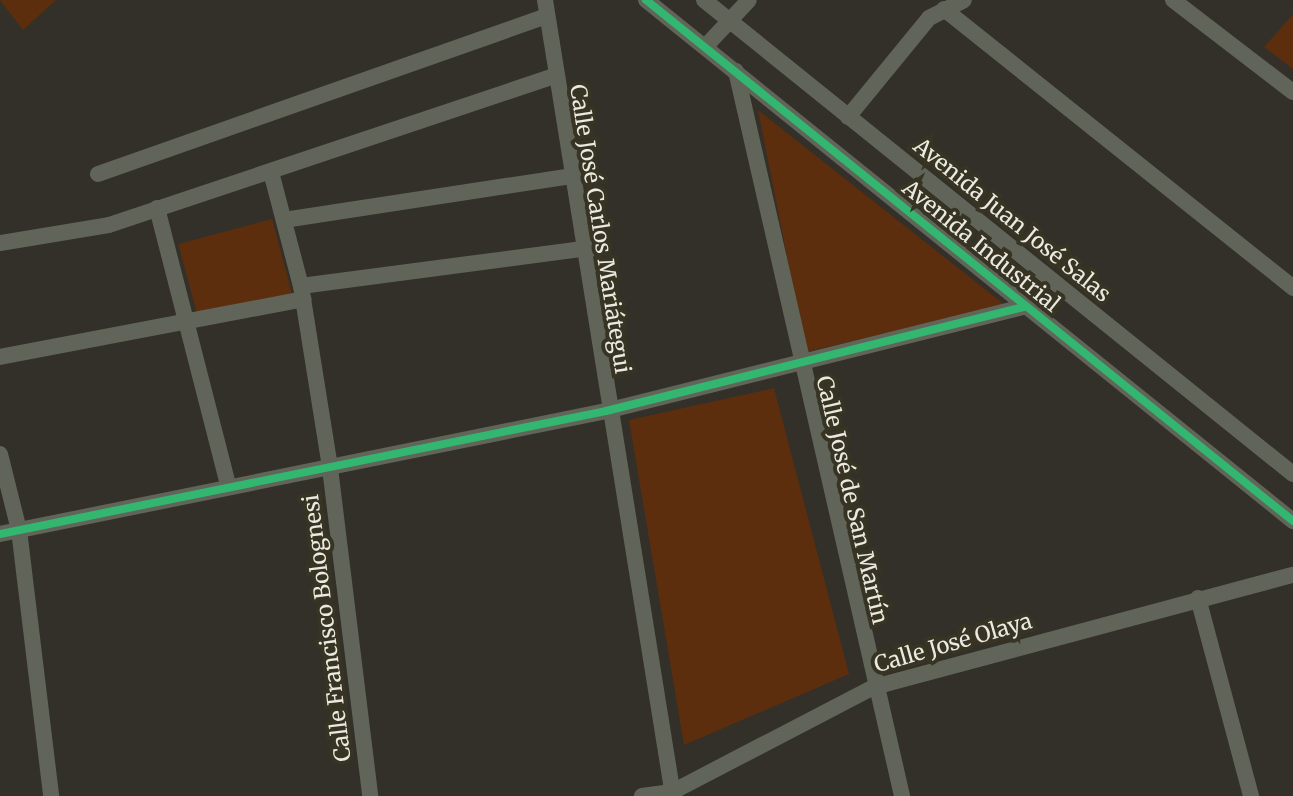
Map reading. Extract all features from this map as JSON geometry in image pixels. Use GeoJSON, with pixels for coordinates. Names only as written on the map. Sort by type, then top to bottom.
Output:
{"type":"FeatureCollection","features":[{"type":"Feature","properties":{"kind":"street","name":"Avenida Industrial"},"geometry":{"type":"LineString","coordinates":[[646,0],[1293,521]]}},
{"type":"Feature","properties":{"kind":"street","name":"Avenida Juan José Salas"},"geometry":{"type":"LineString","coordinates":[[704,0],[1290,466]]}},
{"type":"Feature","properties":{"kind":"street"},"geometry":{"type":"LineString","coordinates":[[705,47],[749,0]]}},
{"type":"Feature","properties":{"kind":"street"},"geometry":{"type":"LineString","coordinates":[[848,117],[944,9],[964,0]]}},
{"type":"Feature","properties":{"kind":"street"},"geometry":{"type":"LineString","coordinates":[[1173,0],[1293,92]]}},
{"type":"Feature","properties":{"kind":"street"},"geometry":{"type":"LineString","coordinates":[[98,174],[545,8]]}},
{"type":"Feature","properties":{"kind":"street","name":"Calle José Carlos Mariátegui"},"geometry":{"type":"LineString","coordinates":[[545,8],[606,411],[673,794]]}},
{"type":"Feature","properties":{"kind":"street"},"geometry":{"type":"LineString","coordinates":[[944,9],[1293,288]]}},
{"type":"Feature","properties":{"kind":"street","name":"Calle José de San Martín"},"geometry":{"type":"LineString","coordinates":[[736,71],[799,366],[902,796]]}},
{"type":"Feature","properties":{"kind":"street"},"geometry":{"type":"LineString","coordinates":[[0,243],[109,225],[554,76]]}},
{"type":"Feature","properties":{"kind":"street","name":"Calle Francisco Bolognesi"},"geometry":{"type":"LineString","coordinates":[[271,172],[302,292],[330,468],[370,796]]}},
{"type":"Feature","properties":{"kind":"street"},"geometry":{"type":"LineString","coordinates":[[284,220],[570,176]]}},
{"type":"Feature","properties":{"kind":"street"},"geometry":{"type":"LineString","coordinates":[[157,208],[189,319],[228,485]]}},
{"type":"Feature","properties":{"kind":"street"},"geometry":{"type":"LineString","coordinates":[[0,357],[189,319],[302,292],[583,249]]}},
{"type":"Feature","properties":{"kind":"street"},"geometry":{"type":"LineString","coordinates":[[0,534],[228,485],[330,468],[606,411],[799,366],[1026,306]]}},
{"type":"Feature","properties":{"kind":"street"},"geometry":{"type":"LineString","coordinates":[[0,454],[19,530],[51,796]]}},
{"type":"Feature","properties":{"kind":"street","name":"Calle José Olaya"},"geometry":{"type":"LineString","coordinates":[[642,796],[673,794],[874,687],[1293,575]]}},
{"type":"Feature","properties":{"kind":"street"},"geometry":{"type":"LineString","coordinates":[[1198,598],[1251,796]]}},
{"type":"Feature","properties":{"kind":"shaded area"},"geometry":{"type":"Polygon","coordinates":[[[0,0],[56,0],[23,30],[0,0]]]}},
{"type":"Feature","properties":{"kind":"shaded area"},"geometry":{"type":"Polygon","coordinates":[[[1293,14],[1293,69],[1264,47],[1293,14]]]}},
{"type":"Feature","properties":{"kind":"shaded area"},"geometry":{"type":"Polygon","coordinates":[[[758,110],[1005,305],[806,352],[758,110]]]}},
{"type":"Feature","properties":{"kind":"shaded area"},"geometry":{"type":"Polygon","coordinates":[[[272,219],[292,294],[198,319],[178,244],[272,219]]]}},
{"type":"Feature","properties":{"kind":"shaded area"},"geometry":{"type":"Polygon","coordinates":[[[774,388],[849,674],[684,745],[629,420],[774,388]]]}},
{"type":"Feature","properties":{"kind":"cycle path"},"geometry":{"type":"LineString","coordinates":[[646,0],[1293,521]]}},
{"type":"Feature","properties":{"kind":"cycle path"},"geometry":{"type":"LineString","coordinates":[[0,534],[606,411],[1026,306]]}}]}
